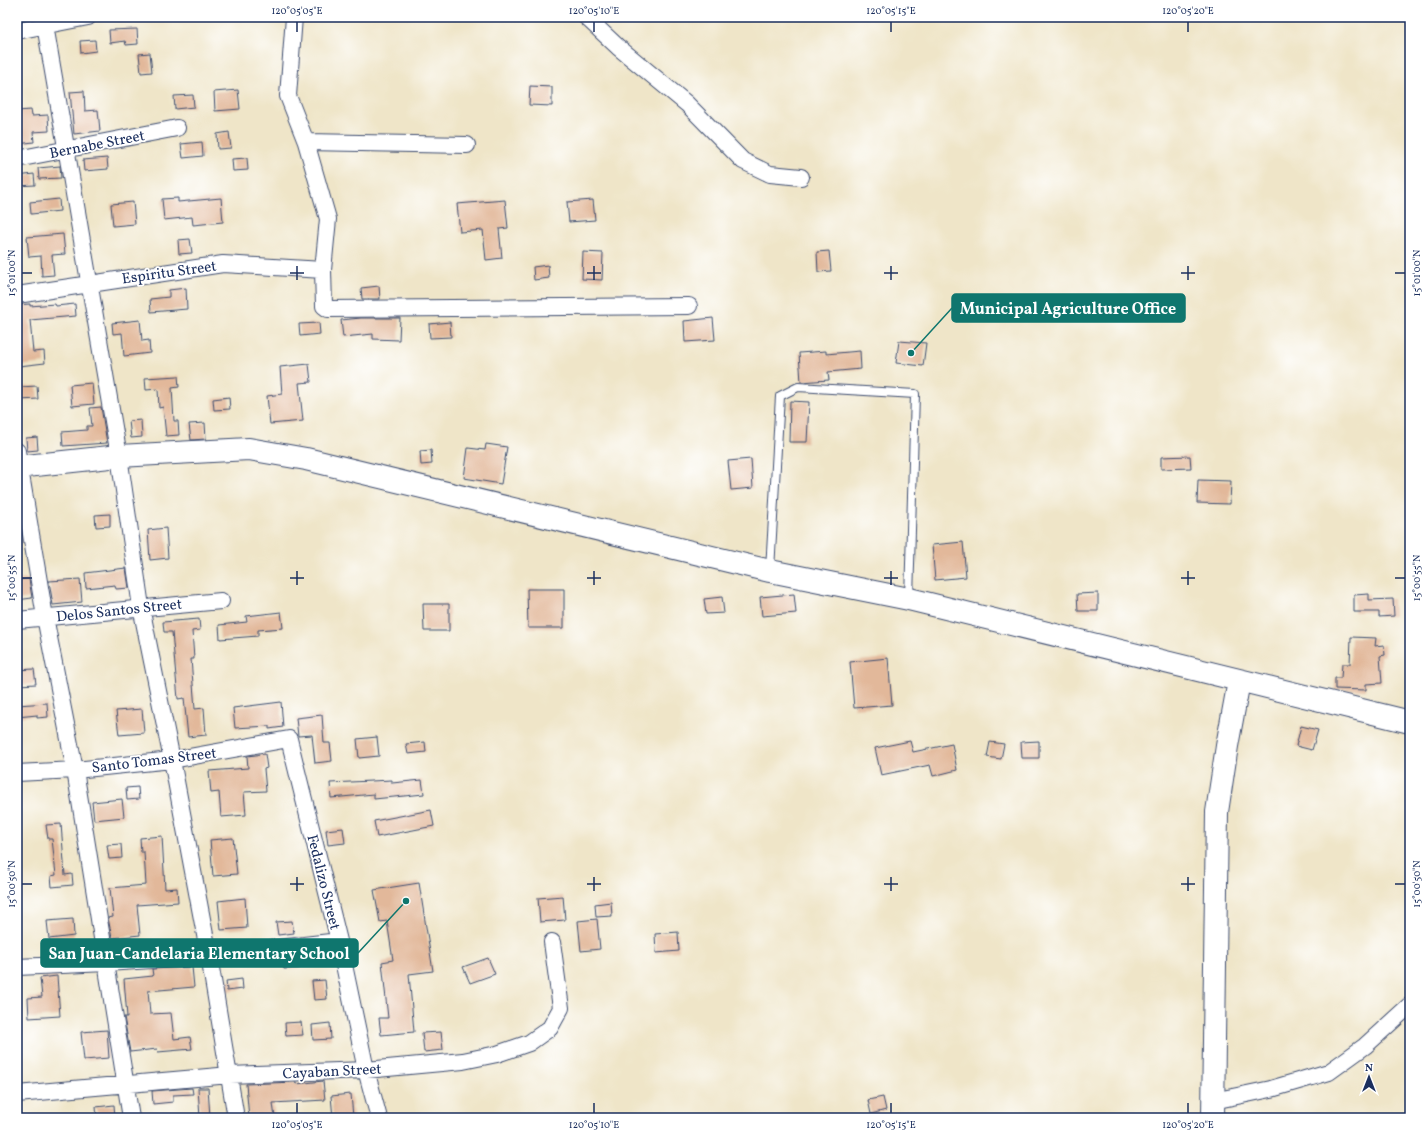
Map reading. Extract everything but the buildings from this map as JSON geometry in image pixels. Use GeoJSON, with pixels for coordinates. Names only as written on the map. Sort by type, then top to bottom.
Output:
{"type":"FeatureCollection","features":[{"type":"Feature","properties":{"kind":"street"},"geometry":{"type":"LineString","coordinates":[[17,31],[88,17]]}},
{"type":"Feature","properties":{"kind":"street"},"geometry":{"type":"LineString","coordinates":[[294,17],[288,96],[306,142],[328,219],[323,270],[324,306],[328,309],[689,306]]}},
{"type":"Feature","properties":{"kind":"street"},"geometry":{"type":"LineString","coordinates":[[586,17],[618,47],[687,104],[743,162],[770,174],[800,177]]}},
{"type":"Feature","properties":{"kind":"street"},"geometry":{"type":"LineString","coordinates":[[45,25],[119,456],[142,607],[209,956],[236,1118]]}},
{"type":"Feature","properties":{"kind":"street","name":"Bernabe Street"},"geometry":{"type":"LineString","coordinates":[[17,159],[177,128]]}},
{"type":"Feature","properties":{"kind":"street"},"geometry":{"type":"LineString","coordinates":[[306,142],[467,145]]}},
{"type":"Feature","properties":{"kind":"street","name":"Espiritu Street"},"geometry":{"type":"LineString","coordinates":[[17,295],[223,264],[323,270]]}},
{"type":"Feature","properties":{"kind":"street"},"geometry":{"type":"LineString","coordinates":[[131,1118],[75,770],[45,617],[18,462],[249,449],[306,459],[770,571],[909,599],[1410,722]]}},
{"type":"Feature","properties":{"kind":"street","name":"Delos Santos Street"},"geometry":{"type":"LineString","coordinates":[[17,620],[142,607],[221,601]]}},
{"type":"Feature","properties":{"kind":"street"},"geometry":{"type":"LineString","coordinates":[[1239,681],[1217,812],[1213,1110],[1271,1089],[1329,1072],[1366,1046],[1410,1005]]}},
{"type":"Feature","properties":{"kind":"street","name":"Santo Tomas Street"},"geometry":{"type":"LineString","coordinates":[[17,773],[75,770],[172,760],[290,739]]}},
{"type":"Feature","properties":{"kind":"street","name":"Fedalizo Street"},"geometry":{"type":"LineString","coordinates":[[290,739],[339,941],[366,1070],[380,1118]]}},
{"type":"Feature","properties":{"kind":"street"},"geometry":{"type":"LineString","coordinates":[[17,967],[209,956],[339,941]]}},
{"type":"Feature","properties":{"kind":"street","name":"Cayaban Street"},"geometry":{"type":"LineString","coordinates":[[17,1094],[230,1076],[366,1070],[463,1061],[497,1054],[529,1043],[550,1028],[561,1008],[552,942]]}},
{"type":"Feature","properties":{"kind":"lane"},"geometry":{"type":"LineString","coordinates":[[770,571],[780,396],[798,387],[914,394],[909,599]]}},
{"type":"Feature","properties":{"kind":"place","name":"Municipal Agriculture Office"},"geometry":{"type":"Point","coordinates":[911,353]}},
{"type":"Feature","properties":{"kind":"place","name":"San Juan-Candelaria Elementary School"},"geometry":{"type":"Point","coordinates":[406,901]}}]}
